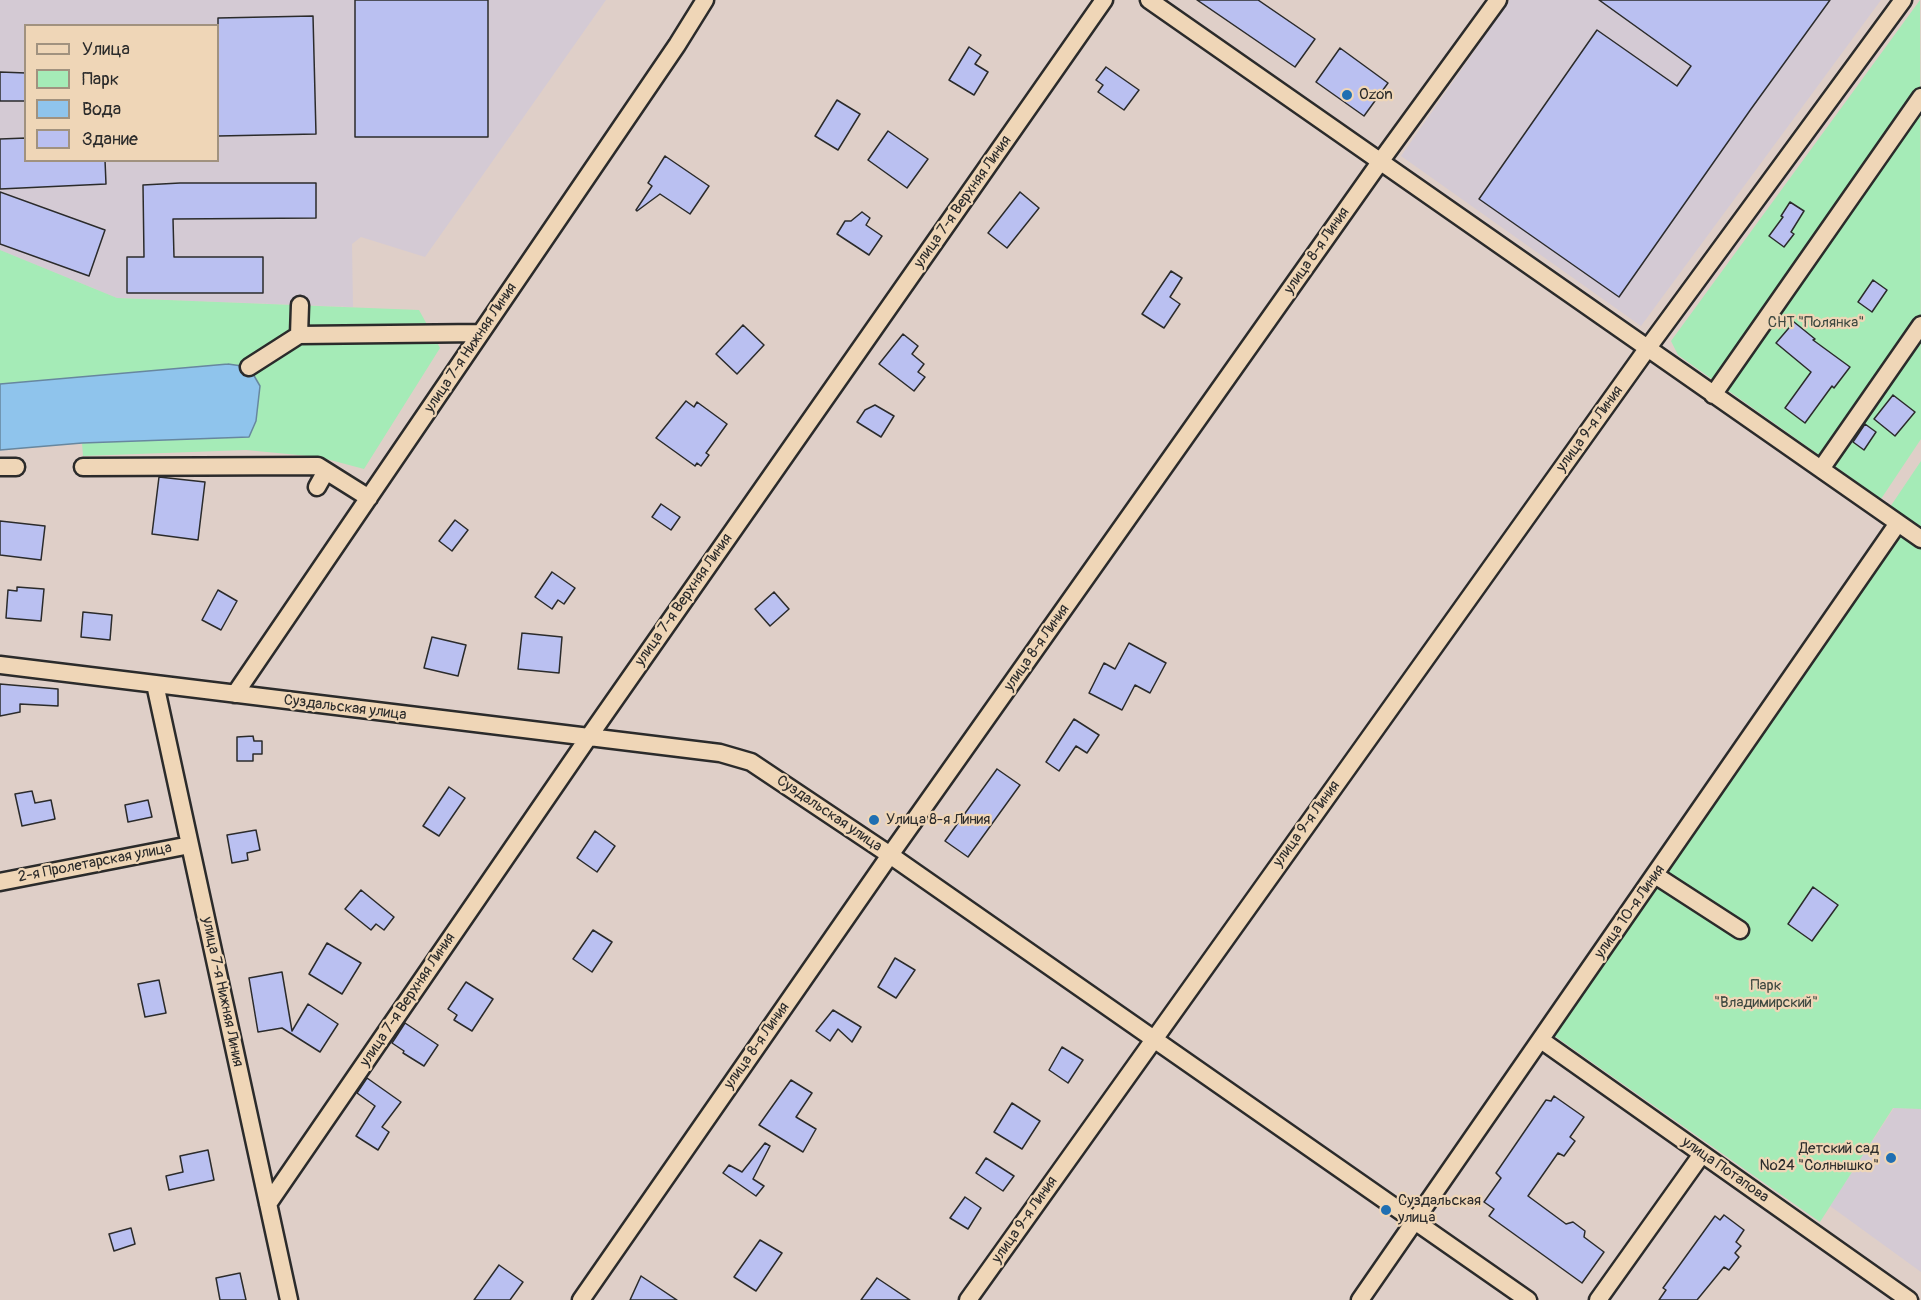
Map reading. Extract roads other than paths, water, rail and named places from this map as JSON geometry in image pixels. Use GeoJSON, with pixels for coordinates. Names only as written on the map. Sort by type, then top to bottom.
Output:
{"type":"FeatureCollection","features":[{"type":"Feature","properties":{"kind":"street","name":"улица 7-я Нижняя Линия"},"geometry":{"type":"LineString","coordinates":[[235,694],[705,0]]}},
{"type":"Feature","properties":{"kind":"street","name":"улица 7-я Верхняя Линия"},"geometry":{"type":"LineString","coordinates":[[268,1203],[588,738],[1104,0]]}},
{"type":"Feature","properties":{"kind":"street"},"geometry":{"type":"LineString","coordinates":[[1149,0],[1921,539]]}},
{"type":"Feature","properties":{"kind":"street","name":"улица 8-я Линия"},"geometry":{"type":"LineString","coordinates":[[580,1300],[890,855],[1380,162],[1498,0]]}},
{"type":"Feature","properties":{"kind":"street","name":"улица 9-я Линия"},"geometry":{"type":"LineString","coordinates":[[968,1300],[1647,349],[1903,0]]}},
{"type":"Feature","properties":{"kind":"street"},"geometry":{"type":"LineString","coordinates":[[1713,395],[1921,97]]}},
{"type":"Feature","properties":{"kind":"street"},"geometry":{"type":"LineString","coordinates":[[299,335],[300,305]]}},
{"type":"Feature","properties":{"kind":"street"},"geometry":{"type":"LineString","coordinates":[[1821,469],[1921,325]]}},
{"type":"Feature","properties":{"kind":"street"},"geometry":{"type":"LineString","coordinates":[[249,367],[299,335],[481,333]]}},
{"type":"Feature","properties":{"kind":"street"},"geometry":{"type":"LineString","coordinates":[[84,467],[318,466],[369,498]]}},
{"type":"Feature","properties":{"kind":"street"},"geometry":{"type":"LineString","coordinates":[[316,487],[326,471]]}},
{"type":"Feature","properties":{"kind":"street","name":"улица 10-я Линия"},"geometry":{"type":"LineString","coordinates":[[1360,1300],[1899,523]]}},
{"type":"Feature","properties":{"kind":"street","name":"Суздальская улица"},"geometry":{"type":"LineString","coordinates":[[0,665],[720,753],[751,762],[890,855],[1527,1300]]}},
{"type":"Feature","properties":{"kind":"street","name":"улица 7-я Нижняя Линия"},"geometry":{"type":"LineString","coordinates":[[155,684],[289,1300]]}},
{"type":"Feature","properties":{"kind":"street","name":"2-я Пролетарская улица"},"geometry":{"type":"LineString","coordinates":[[0,882],[190,845]]}},
{"type":"Feature","properties":{"kind":"street"},"geometry":{"type":"LineString","coordinates":[[1655,875],[1740,930]]}},
{"type":"Feature","properties":{"kind":"street","name":"улица Потапова"},"geometry":{"type":"LineString","coordinates":[[1541,1040],[1909,1300]]}},
{"type":"Feature","properties":{"kind":"street"},"geometry":{"type":"LineString","coordinates":[[1598,1300],[1702,1154]]}},
{"type":"Feature","properties":{"kind":"water"},"geometry":{"type":"Polygon","coordinates":[[[228,364],[249,367],[260,386],[256,421],[249,437],[82,443],[0,450],[0,384],[228,364]]]}},
{"type":"Feature","properties":{"kind":"place","name":"Ozon"},"geometry":{"type":"Point","coordinates":[1347,95]}},
{"type":"Feature","properties":{"kind":"place","name":"Улица 8-я Линия"},"geometry":{"type":"Point","coordinates":[874,820]}},
{"type":"Feature","properties":{"kind":"place","name":"Детский сад №24 \"Солнышко\""},"geometry":{"type":"Point","coordinates":[1891,1158]}},
{"type":"Feature","properties":{"kind":"place","name":"Суздальская улица"},"geometry":{"type":"Point","coordinates":[1386,1210]}},
{"type":"Feature","properties":{"kind":"park label","name":"СНТ \"Полянка\""},"geometry":{"type":"Point","coordinates":[1816,323]}},
{"type":"Feature","properties":{"kind":"park label","name":"Парк \"Владимирский\""},"geometry":{"type":"Point","coordinates":[1766,994]}}]}
